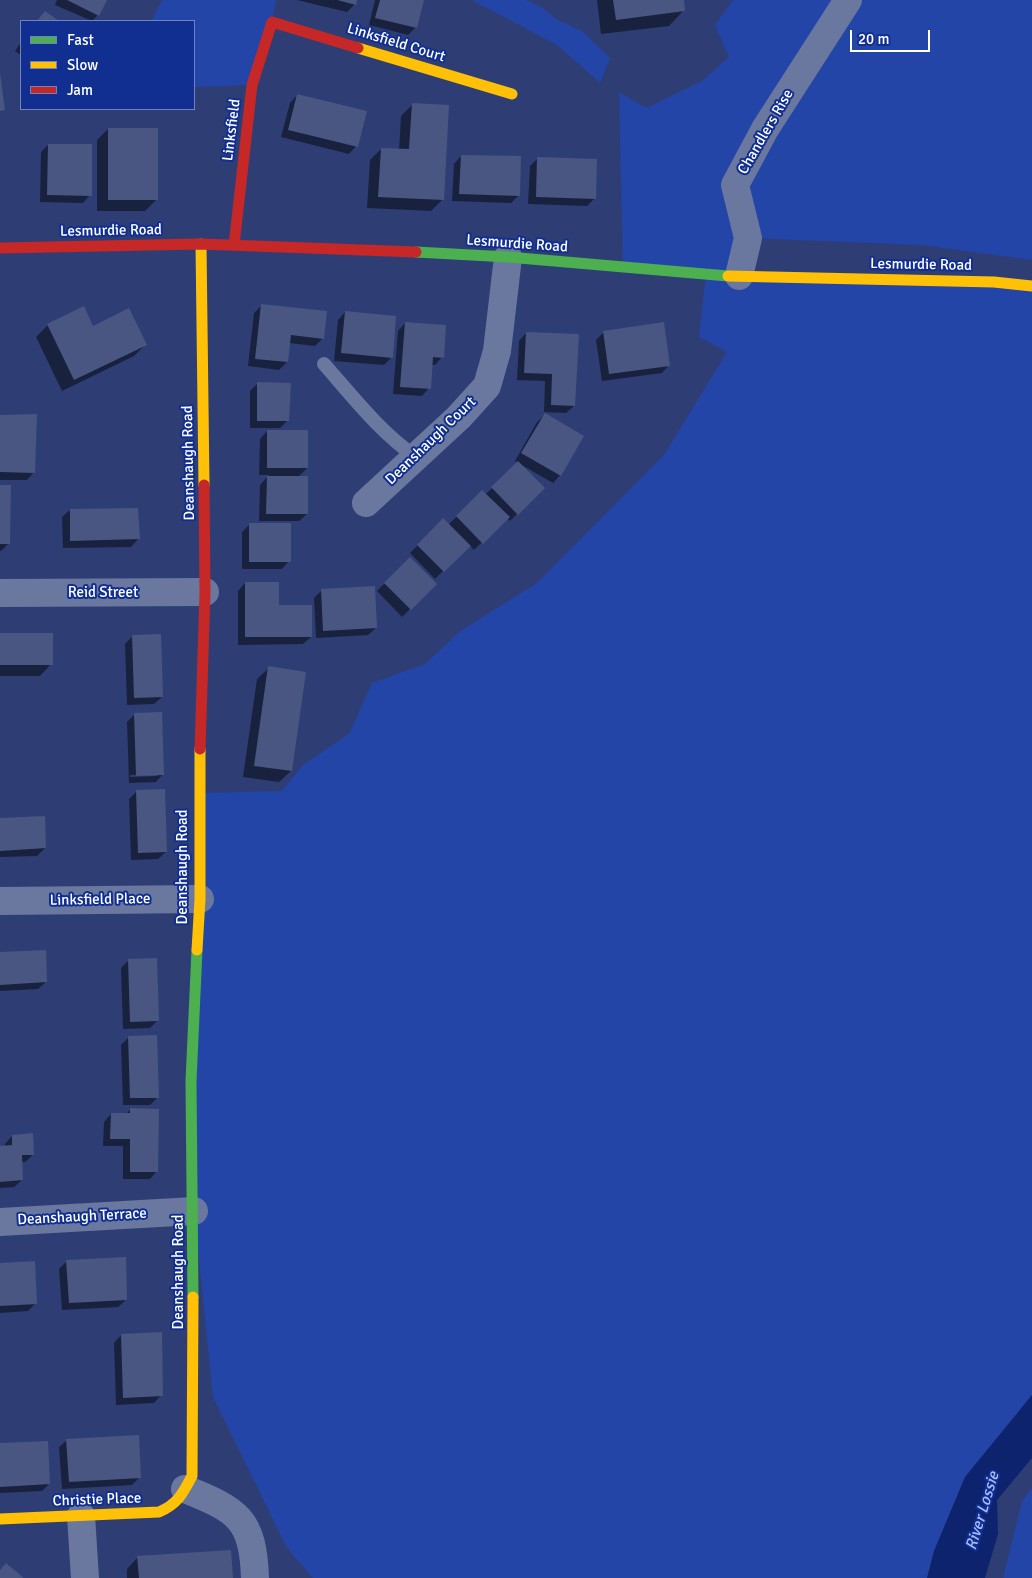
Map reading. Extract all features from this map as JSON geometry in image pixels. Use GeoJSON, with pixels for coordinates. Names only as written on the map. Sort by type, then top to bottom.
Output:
{"type":"FeatureCollection","features":[{"type":"Feature","properties":{"kind":"street","name":"Chandlers Rise"},"geometry":{"type":"LineString","coordinates":[[739,276],[748,238],[735,185],[765,129],[848,0]]}},
{"type":"Feature","properties":{"kind":"street","name":"Linksfield Court"},"geometry":{"type":"LineString","coordinates":[[272,22],[512,94]]}},
{"type":"Feature","properties":{"kind":"street","name":"Linksfield"},"geometry":{"type":"LineString","coordinates":[[234,244],[252,85],[272,22]]}},
{"type":"Feature","properties":{"kind":"street","name":"Lesmurdie Road"},"geometry":{"type":"LineString","coordinates":[[0,248],[201,244],[326,247],[508,257],[651,271],[739,276],[994,282],[1032,286]]}},
{"type":"Feature","properties":{"kind":"street","name":"Deanshaugh Road"},"geometry":{"type":"LineString","coordinates":[[185,1490],[192,1476],[194,1411],[194,1211],[191,1081],[200,899],[198,784],[205,592],[201,244]]}},
{"type":"Feature","properties":{"kind":"street","name":"Deanshaugh Court"},"geometry":{"type":"LineString","coordinates":[[366,503],[460,417],[487,386],[497,351],[508,257]]}},
{"type":"Feature","properties":{"kind":"street","name":"Reid Street"},"geometry":{"type":"LineString","coordinates":[[0,593],[205,592]]}},
{"type":"Feature","properties":{"kind":"street","name":"Linksfield Place"},"geometry":{"type":"LineString","coordinates":[[0,901],[200,899]]}},
{"type":"Feature","properties":{"kind":"street","name":"Deanshaugh Terrace"},"geometry":{"type":"LineString","coordinates":[[0,1222],[194,1211]]}},
{"type":"Feature","properties":{"kind":"street","name":"Christie Place"},"geometry":{"type":"LineString","coordinates":[[0,1519],[159,1512],[176,1503],[185,1490]]}},
{"type":"Feature","properties":{"kind":"street"},"geometry":{"type":"LineString","coordinates":[[185,1490],[223,1504],[243,1522],[254,1558],[255,1578]]}},
{"type":"Feature","properties":{"kind":"street"},"geometry":{"type":"LineString","coordinates":[[81,1516],[85,1578]]}},
{"type":"Feature","properties":{"kind":"lane"},"geometry":{"type":"LineString","coordinates":[[324,364],[374,421],[396,443],[416,457]]}},
{"type":"Feature","properties":{"kind":"shaded area"},"geometry":{"type":"Polygon","coordinates":[[[162,0],[276,0],[272,22],[252,85],[195,87],[195,20],[152,20],[162,0]]]}},
{"type":"Feature","properties":{"kind":"shaded area"},"geometry":{"type":"Polygon","coordinates":[[[472,0],[526,0],[541,7],[558,20],[582,31],[610,58],[600,83],[557,45],[472,0]]]}},
{"type":"Feature","properties":{"kind":"shaded area"},"geometry":{"type":"Polygon","coordinates":[[[733,0],[1032,0],[1032,260],[922,245],[748,238],[739,275],[1032,286],[1032,1395],[965,1477],[934,1551],[927,1578],[313,1578],[287,1548],[213,1397],[194,1211],[198,793],[282,791],[303,765],[349,734],[372,683],[425,664],[459,632],[537,583],[664,455],[727,352],[699,337],[706,275],[623,267],[619,92],[646,108],[702,81],[729,57],[715,25],[733,0]]]}},
{"type":"Feature","properties":{"kind":"shaded area"},"geometry":{"type":"Polygon","coordinates":[[[1032,1488],[1032,1578],[1003,1578],[1022,1501],[1032,1488]]]}},
{"type":"Feature","properties":{"kind":"water","name":"River Lossie"},"geometry":{"type":"Polygon","coordinates":[[[1032,1395],[1032,1458],[997,1500],[998,1534],[985,1578],[927,1578],[934,1551],[965,1477],[1032,1395]]]}},
{"type":"Feature","properties":{"kind":"building"},"geometry":{"type":"Polygon","coordinates":[[[67,0],[107,0],[99,16],[67,0]]]}},
{"type":"Feature","properties":{"kind":"building"},"geometry":{"type":"Polygon","coordinates":[[[337,0],[357,0],[356,5],[337,0]]]}},
{"type":"Feature","properties":{"kind":"building"},"geometry":{"type":"Polygon","coordinates":[[[380,0],[424,0],[417,28],[375,18],[380,0]]]}},
{"type":"Feature","properties":{"kind":"building"},"geometry":{"type":"Polygon","coordinates":[[[613,0],[684,0],[685,11],[616,20],[613,0]]]}},
{"type":"Feature","properties":{"kind":"building"},"geometry":{"type":"Polygon","coordinates":[[[45,11],[58,20],[38,20],[45,11]]]}},
{"type":"Feature","properties":{"kind":"building"},"geometry":{"type":"Polygon","coordinates":[[[0,73],[5,110],[0,111],[0,73]]]}},
{"type":"Feature","properties":{"kind":"building"},"geometry":{"type":"Polygon","coordinates":[[[297,94],[367,111],[358,147],[288,130],[297,94]]]}},
{"type":"Feature","properties":{"kind":"building"},"geometry":{"type":"Polygon","coordinates":[[[412,103],[449,105],[444,200],[378,197],[381,148],[409,149],[412,103]]]}},
{"type":"Feature","properties":{"kind":"building"},"geometry":{"type":"Polygon","coordinates":[[[108,128],[158,128],[158,200],[108,200],[108,128]]]}},
{"type":"Feature","properties":{"kind":"building"},"geometry":{"type":"Polygon","coordinates":[[[48,144],[92,144],[92,196],[47,195],[48,144]]]}},
{"type":"Feature","properties":{"kind":"building"},"geometry":{"type":"Polygon","coordinates":[[[461,155],[521,156],[520,196],[459,194],[461,155]]]}},
{"type":"Feature","properties":{"kind":"building"},"geometry":{"type":"Polygon","coordinates":[[[537,157],[597,159],[596,199],[536,197],[537,157]]]}},
{"type":"Feature","properties":{"kind":"building"},"geometry":{"type":"Polygon","coordinates":[[[261,304],[327,311],[324,339],[291,335],[288,362],[255,359],[261,304]]]}},
{"type":"Feature","properties":{"kind":"building"},"geometry":{"type":"Polygon","coordinates":[[[84,306],[93,326],[129,308],[147,345],[74,380],[47,324],[84,306]]]}},
{"type":"Feature","properties":{"kind":"building"},"geometry":{"type":"Polygon","coordinates":[[[345,311],[396,316],[393,358],[341,353],[345,311]]]}},
{"type":"Feature","properties":{"kind":"building"},"geometry":{"type":"Polygon","coordinates":[[[405,322],[446,325],[444,358],[433,357],[431,389],[400,387],[405,322]]]}},
{"type":"Feature","properties":{"kind":"building"},"geometry":{"type":"Polygon","coordinates":[[[664,322],[670,366],[609,374],[603,331],[664,322]]]}},
{"type":"Feature","properties":{"kind":"building"},"geometry":{"type":"Polygon","coordinates":[[[526,332],[579,334],[575,406],[551,405],[552,374],[524,373],[526,332]]]}},
{"type":"Feature","properties":{"kind":"building"},"geometry":{"type":"Polygon","coordinates":[[[257,382],[291,383],[289,421],[257,421],[257,382]]]}},
{"type":"Feature","properties":{"kind":"building"},"geometry":{"type":"Polygon","coordinates":[[[545,413],[584,436],[561,476],[521,453],[545,413]]]}},
{"type":"Feature","properties":{"kind":"building"},"geometry":{"type":"Polygon","coordinates":[[[37,414],[35,473],[0,472],[0,415],[37,414]]]}},
{"type":"Feature","properties":{"kind":"building"},"geometry":{"type":"Polygon","coordinates":[[[267,430],[308,430],[308,468],[267,468],[267,430]]]}},
{"type":"Feature","properties":{"kind":"building"},"geometry":{"type":"Polygon","coordinates":[[[518,461],[545,488],[518,515],[491,487],[518,461]]]}},
{"type":"Feature","properties":{"kind":"building"},"geometry":{"type":"Polygon","coordinates":[[[267,476],[308,476],[308,514],[266,514],[267,476]]]}},
{"type":"Feature","properties":{"kind":"building"},"geometry":{"type":"Polygon","coordinates":[[[0,485],[11,485],[10,544],[0,544],[0,485]]]}},
{"type":"Feature","properties":{"kind":"building"},"geometry":{"type":"Polygon","coordinates":[[[482,490],[510,517],[483,544],[456,516],[482,490]]]}},
{"type":"Feature","properties":{"kind":"building"},"geometry":{"type":"Polygon","coordinates":[[[138,508],[140,539],[70,541],[70,509],[138,508]]]}},
{"type":"Feature","properties":{"kind":"building"},"geometry":{"type":"Polygon","coordinates":[[[443,518],[471,546],[444,572],[417,545],[443,518]]]}},
{"type":"Feature","properties":{"kind":"building"},"geometry":{"type":"Polygon","coordinates":[[[249,523],[291,523],[291,562],[249,562],[249,523]]]}},
{"type":"Feature","properties":{"kind":"building"},"geometry":{"type":"Polygon","coordinates":[[[410,557],[437,584],[411,610],[384,583],[410,557]]]}},
{"type":"Feature","properties":{"kind":"building"},"geometry":{"type":"Polygon","coordinates":[[[245,582],[279,582],[279,605],[312,605],[312,637],[245,637],[245,582]]]}},
{"type":"Feature","properties":{"kind":"building"},"geometry":{"type":"Polygon","coordinates":[[[375,586],[377,628],[323,631],[321,589],[375,586]]]}},
{"type":"Feature","properties":{"kind":"building"},"geometry":{"type":"Polygon","coordinates":[[[0,633],[53,633],[53,665],[0,665],[0,633]]]}},
{"type":"Feature","properties":{"kind":"building"},"geometry":{"type":"Polygon","coordinates":[[[161,634],[163,697],[134,698],[132,635],[161,634]]]}},
{"type":"Feature","properties":{"kind":"building"},"geometry":{"type":"Polygon","coordinates":[[[268,666],[306,672],[292,771],[254,766],[268,666]]]}},
{"type":"Feature","properties":{"kind":"building"},"geometry":{"type":"Polygon","coordinates":[[[162,712],[164,775],[136,776],[134,713],[162,712]]]}},
{"type":"Feature","properties":{"kind":"building"},"geometry":{"type":"Polygon","coordinates":[[[165,789],[167,852],[138,853],[136,790],[165,789]]]}},
{"type":"Feature","properties":{"kind":"building"},"geometry":{"type":"Polygon","coordinates":[[[45,816],[46,848],[0,851],[0,818],[45,816]]]}},
{"type":"Feature","properties":{"kind":"building"},"geometry":{"type":"Polygon","coordinates":[[[46,950],[47,982],[0,985],[0,952],[46,950]]]}},
{"type":"Feature","properties":{"kind":"building"},"geometry":{"type":"Polygon","coordinates":[[[157,958],[159,1021],[130,1022],[128,959],[157,958]]]}},
{"type":"Feature","properties":{"kind":"building"},"geometry":{"type":"Polygon","coordinates":[[[157,1035],[159,1098],[130,1098],[128,1036],[157,1035]]]}},
{"type":"Feature","properties":{"kind":"building"},"geometry":{"type":"Polygon","coordinates":[[[130,1108],[159,1109],[158,1172],[130,1172],[130,1139],[110,1139],[111,1113],[130,1113],[130,1108]]]}},
{"type":"Feature","properties":{"kind":"building"},"geometry":{"type":"Polygon","coordinates":[[[33,1133],[34,1155],[22,1155],[23,1180],[0,1182],[0,1146],[12,1145],[12,1135],[33,1133]]]}},
{"type":"Feature","properties":{"kind":"building"},"geometry":{"type":"Polygon","coordinates":[[[126,1257],[127,1300],[69,1303],[66,1260],[126,1257]]]}},
{"type":"Feature","properties":{"kind":"building"},"geometry":{"type":"Polygon","coordinates":[[[35,1261],[37,1304],[0,1306],[0,1263],[35,1261]]]}},
{"type":"Feature","properties":{"kind":"building"},"geometry":{"type":"Polygon","coordinates":[[[162,1332],[163,1396],[123,1398],[121,1334],[162,1332]]]}},
{"type":"Feature","properties":{"kind":"building"},"geometry":{"type":"Polygon","coordinates":[[[139,1435],[141,1478],[69,1482],[66,1439],[139,1435]]]}},
{"type":"Feature","properties":{"kind":"building"},"geometry":{"type":"Polygon","coordinates":[[[48,1441],[50,1484],[0,1487],[0,1443],[48,1441]]]}},
{"type":"Feature","properties":{"kind":"building"},"geometry":{"type":"Polygon","coordinates":[[[231,1550],[233,1578],[139,1578],[137,1556],[231,1550]]]}},
{"type":"Feature","properties":{"kind":"building"},"geometry":{"type":"Polygon","coordinates":[[[6,1563],[24,1578],[0,1578],[0,1570],[6,1563]]]}},
{"type":"Feature","properties":{"kind":"traffic: fast"},"geometry":{"type":"LineString","coordinates":[[416,252],[508,257],[728,276]]}},
{"type":"Feature","properties":{"kind":"traffic: fast"},"geometry":{"type":"LineString","coordinates":[[193,1297],[191,1081],[197,950]]}},
{"type":"Feature","properties":{"kind":"traffic: slow"},"geometry":{"type":"LineString","coordinates":[[358,48],[512,94]]}},
{"type":"Feature","properties":{"kind":"traffic: slow"},"geometry":{"type":"LineString","coordinates":[[201,244],[204,485]]}},
{"type":"Feature","properties":{"kind":"traffic: slow"},"geometry":{"type":"LineString","coordinates":[[728,276],[994,282],[1032,286]]}},
{"type":"Feature","properties":{"kind":"traffic: slow"},"geometry":{"type":"LineString","coordinates":[[197,950],[200,899],[200,749]]}},
{"type":"Feature","properties":{"kind":"traffic: slow"},"geometry":{"type":"LineString","coordinates":[[0,1519],[159,1512],[166,1509],[179,1497],[192,1476],[193,1297]]}},
{"type":"Feature","properties":{"kind":"traffic: jam"},"geometry":{"type":"LineString","coordinates":[[234,245],[252,85],[272,22],[358,48]]}},
{"type":"Feature","properties":{"kind":"traffic: jam"},"geometry":{"type":"LineString","coordinates":[[0,248],[201,244],[416,252]]}},
{"type":"Feature","properties":{"kind":"traffic: jam"},"geometry":{"type":"LineString","coordinates":[[200,749],[205,592],[204,485]]}}]}
